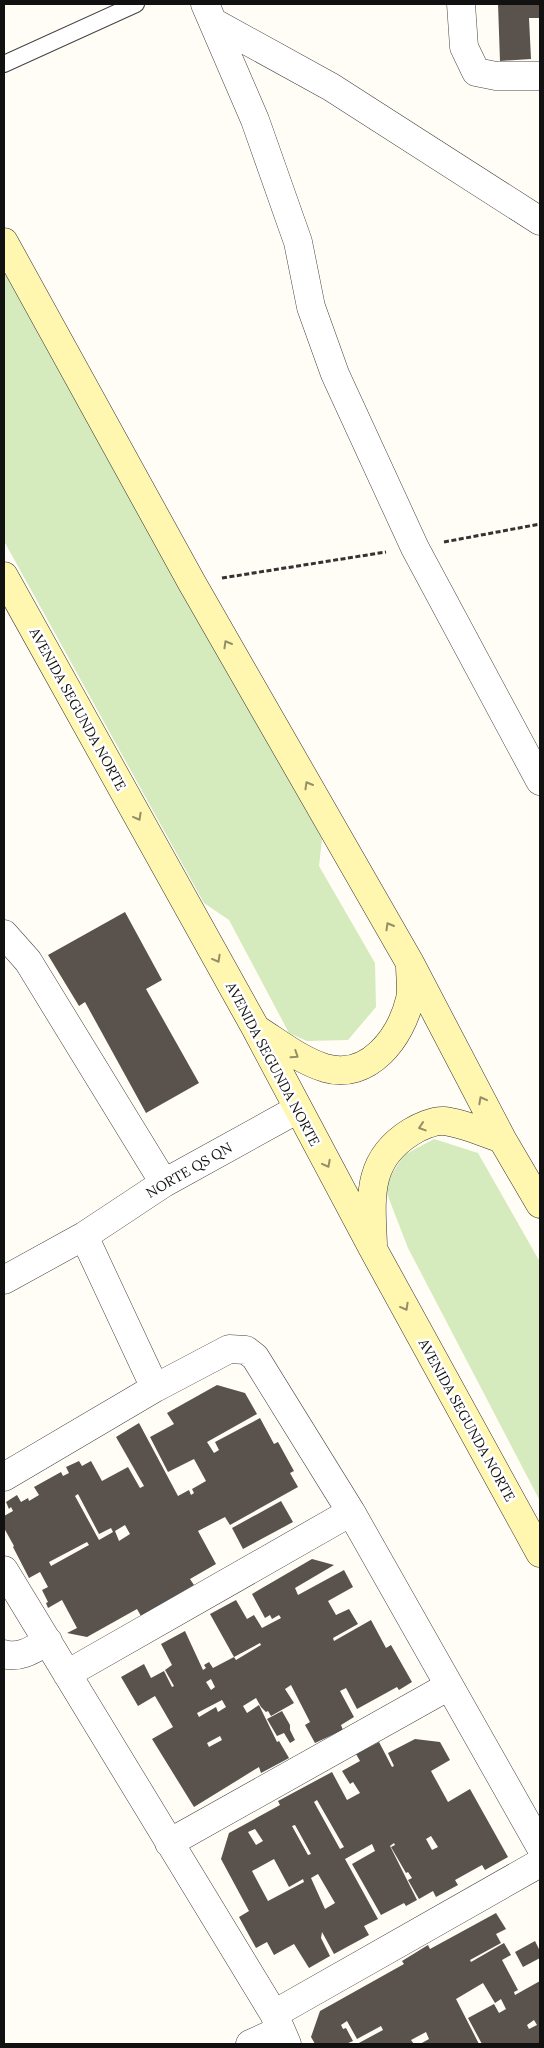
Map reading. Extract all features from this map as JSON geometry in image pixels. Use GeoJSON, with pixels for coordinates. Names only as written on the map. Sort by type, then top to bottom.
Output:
{"type":"FeatureCollection","features":[{"type":"Feature","properties":{"kind":"main road"},"geometry":{"type":"LineString","coordinates":[[4,242],[192,583],[410,963],[502,1139],[540,1204]]}},
{"type":"Feature","properties":{"kind":"main road","name":"AVENIDA SEGUNDA NORTE"},"geometry":{"type":"LineString","coordinates":[[4,576],[255,1027],[373,1249],[540,1553]]}},
{"type":"Feature","properties":{"kind":"main road"},"geometry":{"type":"LineString","coordinates":[[255,1027],[301,1059],[326,1069],[352,1070],[371,1061],[389,1044],[402,1024],[410,998],[410,963]]}},
{"type":"Feature","properties":{"kind":"main road"},"geometry":{"type":"LineString","coordinates":[[373,1249],[372,1187],[380,1161],[396,1141],[416,1128],[442,1121],[468,1127],[502,1139]]}},
{"type":"Feature","properties":{"kind":"street"},"geometry":{"type":"LineString","coordinates":[[460,4],[464,47],[476,72],[496,76],[540,76]]}},
{"type":"Feature","properties":{"kind":"street"},"geometry":{"type":"LineString","coordinates":[[209,13],[540,221]]}},
{"type":"Feature","properties":{"kind":"street"},"geometry":{"type":"LineString","coordinates":[[209,13],[255,120],[298,242],[311,307],[335,374],[415,548],[540,781]]}},
{"type":"Feature","properties":{"kind":"street"},"geometry":{"type":"LineString","coordinates":[[4,934],[28,961],[164,1183]]}},
{"type":"Feature","properties":{"kind":"street","name":"NORTE QS QN"},"geometry":{"type":"LineString","coordinates":[[4,1280],[84,1236],[164,1183],[298,1109]]}},
{"type":"Feature","properties":{"kind":"street"},"geometry":{"type":"LineString","coordinates":[[84,1236],[155,1388]]}},
{"type":"Feature","properties":{"kind":"street"},"geometry":{"type":"LineString","coordinates":[[4,1477],[155,1388],[229,1349],[246,1350],[254,1357],[351,1512],[540,1846]]}},
{"type":"Feature","properties":{"kind":"street"},"geometry":{"type":"LineString","coordinates":[[67,1674],[351,1512]]}},
{"type":"Feature","properties":{"kind":"street"},"geometry":{"type":"LineString","coordinates":[[4,1570],[281,2029]]}},
{"type":"Feature","properties":{"kind":"street"},"geometry":{"type":"LineString","coordinates":[[4,1654],[25,1653],[48,1641]]}},
{"type":"Feature","properties":{"kind":"street"},"geometry":{"type":"LineString","coordinates":[[170,1843],[449,1686]]}},
{"type":"Feature","properties":{"kind":"street"},"geometry":{"type":"LineString","coordinates":[[250,2044],[281,2029],[540,1863]]}},
{"type":"Feature","properties":{"kind":"lane"},"geometry":{"type":"LineString","coordinates":[[4,64],[136,4]]}},
{"type":"Feature","properties":{"kind":"path"},"geometry":{"type":"LineString","coordinates":[[192,583],[415,548],[540,524]]}},
{"type":"Feature","properties":{"kind":"green space"},"geometry":{"type":"Polygon","coordinates":[[[4,265],[322,839],[319,866],[375,963],[376,1007],[348,1040],[307,1041],[289,1033],[229,920],[204,903],[4,541],[4,265]]]}},
{"type":"Feature","properties":{"kind":"green space"},"geometry":{"type":"Polygon","coordinates":[[[434,1139],[478,1153],[540,1262],[540,1501],[408,1248],[384,1186],[404,1155],[434,1139]]]}},
{"type":"Feature","properties":{"kind":"building"},"geometry":{"type":"Polygon","coordinates":[[[498,4],[540,4],[540,18],[529,18],[531,59],[500,61],[498,4]]]}},
{"type":"Feature","properties":{"kind":"building"},"geometry":{"type":"Polygon","coordinates":[[[125,912],[162,980],[146,989],[199,1083],[146,1113],[85,1002],[79,1006],[48,955],[125,912]]]}},
{"type":"Feature","properties":{"kind":"building"},"geometry":{"type":"Polygon","coordinates":[[[217,1385],[245,1393],[257,1414],[207,1442],[214,1453],[219,1450],[215,1442],[260,1418],[274,1444],[278,1442],[294,1471],[290,1473],[298,1487],[230,1525],[225,1517],[198,1531],[216,1564],[190,1579],[194,1585],[141,1616],[137,1609],[87,1637],[67,1633],[77,1628],[62,1600],[48,1608],[46,1603],[48,1602],[42,1590],[48,1587],[40,1572],[29,1578],[4,1528],[4,1516],[13,1511],[11,1507],[9,1509],[6,1502],[17,1495],[21,1502],[28,1498],[29,1501],[39,1495],[34,1487],[61,1472],[63,1476],[69,1473],[66,1467],[79,1461],[82,1466],[91,1461],[102,1481],[128,1467],[140,1488],[144,1486],[116,1437],[139,1423],[178,1496],[189,1490],[191,1495],[194,1493],[192,1489],[206,1481],[194,1459],[168,1472],[150,1437],[174,1424],[167,1413],[217,1385]],[[78,1494],[75,1496],[99,1540],[113,1532],[111,1528],[99,1534],[78,1494]],[[125,1525],[115,1531],[119,1541],[130,1534],[125,1525]],[[87,1542],[49,1562],[51,1566],[89,1545],[87,1542]]]}},
{"type":"Feature","properties":{"kind":"building"},"geometry":{"type":"Polygon","coordinates":[[[281,1501],[293,1522],[243,1549],[232,1528],[281,1501]]]}},
{"type":"Feature","properties":{"kind":"building"},"geometry":{"type":"Polygon","coordinates":[[[312,1559],[334,1565],[295,1588],[298,1595],[344,1570],[353,1587],[328,1601],[336,1615],[349,1609],[358,1624],[333,1638],[334,1641],[371,1620],[386,1648],[391,1645],[412,1682],[399,1690],[397,1687],[357,1709],[346,1688],[340,1691],[354,1717],[341,1725],[343,1730],[315,1743],[305,1725],[310,1722],[291,1685],[285,1689],[294,1703],[271,1716],[268,1711],[266,1712],[261,1707],[256,1698],[243,1706],[247,1713],[259,1705],[277,1742],[279,1741],[289,1758],[261,1773],[259,1767],[194,1807],[152,1739],[173,1727],[155,1696],[138,1706],[121,1677],[144,1664],[151,1678],[164,1671],[172,1687],[174,1686],[165,1670],[172,1665],[161,1644],[185,1631],[203,1670],[206,1668],[204,1665],[209,1662],[213,1668],[234,1657],[210,1614],[236,1600],[247,1619],[254,1615],[262,1628],[281,1618],[279,1615],[272,1619],[270,1615],[265,1618],[252,1594],[312,1559]],[[260,1643],[234,1657],[236,1660],[261,1645],[260,1643]],[[211,1679],[206,1682],[211,1690],[215,1687],[211,1679]],[[222,1700],[197,1713],[199,1717],[216,1707],[218,1712],[226,1707],[222,1700]],[[220,1736],[207,1743],[209,1747],[222,1740],[220,1736]]]}},
{"type":"Feature","properties":{"kind":"building"},"geometry":{"type":"Polygon","coordinates":[[[282,1711],[290,1725],[290,1730],[295,1740],[290,1743],[284,1733],[277,1736],[267,1719],[282,1711]]]}},
{"type":"Feature","properties":{"kind":"building"},"geometry":{"type":"Polygon","coordinates":[[[415,1739],[440,1742],[450,1760],[431,1771],[448,1802],[470,1789],[508,1857],[485,1870],[482,1865],[455,1880],[458,1885],[436,1897],[433,1891],[419,1899],[408,1880],[412,1878],[408,1872],[406,1873],[391,1847],[395,1845],[394,1843],[390,1846],[417,1900],[406,1906],[404,1903],[381,1915],[352,1864],[375,1851],[372,1844],[345,1859],[378,1919],[364,1926],[369,1935],[334,1954],[322,1932],[321,1938],[330,1956],[309,1968],[294,1944],[274,1955],[267,1942],[256,1948],[239,1917],[249,1911],[221,1859],[229,1833],[280,1805],[278,1801],[332,1772],[347,1800],[360,1793],[353,1782],[350,1784],[342,1771],[360,1761],[356,1754],[379,1742],[392,1767],[394,1766],[388,1753],[415,1739]],[[317,1800],[314,1802],[340,1849],[344,1847],[317,1800]],[[295,1825],[292,1826],[308,1855],[311,1854],[295,1825]],[[255,1829],[248,1832],[256,1845],[263,1841],[255,1829]],[[431,1836],[426,1839],[432,1850],[438,1847],[431,1836]],[[274,1859],[252,1871],[268,1901],[304,1882],[303,1879],[289,1887],[274,1859]],[[318,1874],[311,1878],[325,1909],[335,1903],[318,1874]]]}},
{"type":"Feature","properties":{"kind":"building"},"geometry":{"type":"Polygon","coordinates":[[[496,1913],[506,1929],[496,1934],[501,1943],[470,1960],[471,1962],[504,1943],[511,1955],[502,1960],[518,1990],[514,1992],[515,1995],[540,1981],[540,2044],[482,2044],[468,2018],[494,2004],[499,2013],[506,2009],[501,1999],[495,2003],[483,1983],[456,1999],[479,2044],[420,2044],[429,2039],[426,2032],[411,2040],[414,2044],[357,2044],[383,2030],[381,2026],[357,2039],[347,2021],[341,2025],[343,2029],[346,2028],[353,2041],[346,2044],[315,2044],[311,2037],[320,2011],[404,1964],[402,1961],[428,1945],[430,1949],[496,1913]],[[534,2020],[527,2025],[529,2029],[537,2025],[534,2020]]]}},
{"type":"Feature","properties":{"kind":"building"},"geometry":{"type":"Polygon","coordinates":[[[535,1941],[540,1951],[540,1958],[523,1967],[515,1952],[535,1941]]]}}]}
